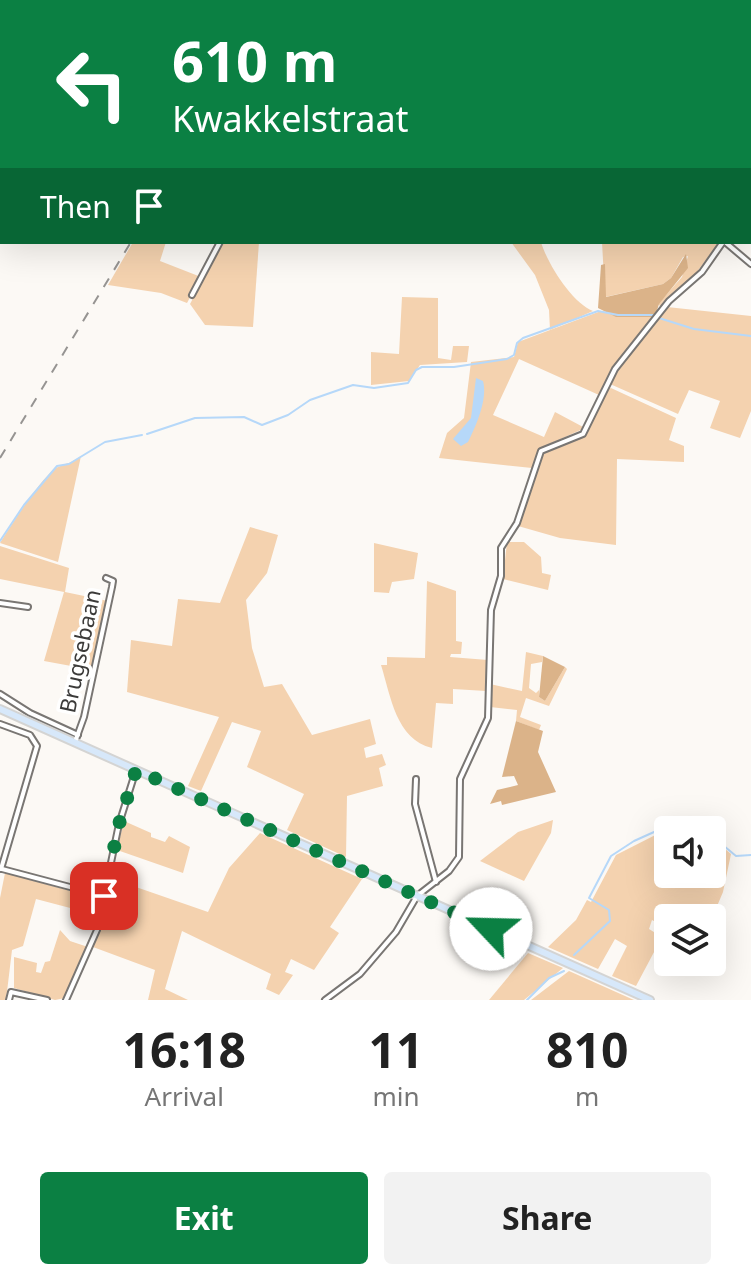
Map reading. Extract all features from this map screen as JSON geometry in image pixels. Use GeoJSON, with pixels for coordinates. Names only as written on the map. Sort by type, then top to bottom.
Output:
{"type":"FeatureCollection","features":[{"type":"Feature","properties":{"kind":"main road","name":"Brugsebaan"},"geometry":{"type":"LineString","coordinates":[[0,709],[76,739],[136,770],[650,1000]]}},
{"type":"Feature","properties":{"kind":"street"},"geometry":{"type":"LineString","coordinates":[[192,295],[219,244]]}},
{"type":"Feature","properties":{"kind":"street"},"geometry":{"type":"LineString","coordinates":[[325,1000],[360,974],[417,896],[455,864],[460,850],[460,779],[486,727],[491,610],[501,576],[501,548],[517,523],[537,458],[548,446],[583,434],[615,369],[669,301],[702,272],[723,244]]}},
{"type":"Feature","properties":{"kind":"street"},"geometry":{"type":"LineString","coordinates":[[726,244],[751,264]]}},
{"type":"Feature","properties":{"kind":"street","name":"Brugsebaan"},"geometry":{"type":"LineString","coordinates":[[0,694],[76,739],[112,587],[113,581],[106,578]]}},
{"type":"Feature","properties":{"kind":"street"},"geometry":{"type":"LineString","coordinates":[[0,603],[28,607]]}},
{"type":"Feature","properties":{"kind":"street"},"geometry":{"type":"LineString","coordinates":[[0,724],[30,735],[37,746],[1,868],[104,896]]}},
{"type":"Feature","properties":{"kind":"street"},"geometry":{"type":"LineString","coordinates":[[66,1000],[92,946],[119,824],[136,770]]}},
{"type":"Feature","properties":{"kind":"street"},"geometry":{"type":"LineString","coordinates":[[416,779],[415,804],[436,882]]}},
{"type":"Feature","properties":{"kind":"street"},"geometry":{"type":"LineString","coordinates":[[9,1000],[11,992],[47,1000]]}},
{"type":"Feature","properties":{"kind":"shaded area"},"geometry":{"type":"Polygon","coordinates":[[[132,244],[165,244],[160,261],[201,277],[187,303],[161,293],[108,285],[132,244]]]}},
{"type":"Feature","properties":{"kind":"shaded area"},"geometry":{"type":"Polygon","coordinates":[[[222,244],[259,244],[253,327],[205,325],[190,304],[222,244]]]}},
{"type":"Feature","properties":{"kind":"shaded area"},"geometry":{"type":"Polygon","coordinates":[[[512,244],[542,244],[561,281],[577,300],[593,311],[550,330],[549,310],[535,275],[512,244]]]}},
{"type":"Feature","properties":{"kind":"shaded area"},"geometry":{"type":"Polygon","coordinates":[[[602,244],[718,244],[691,280],[661,307],[658,304],[682,277],[688,256],[683,257],[671,278],[663,284],[605,297],[602,244]]]}},
{"type":"Feature","properties":{"kind":"shaded area"},"geometry":{"type":"Polygon","coordinates":[[[686,254],[688,268],[659,304],[655,317],[616,317],[598,308],[601,265],[605,264],[606,297],[663,284],[671,278],[686,254]]]}},
{"type":"Feature","properties":{"kind":"shaded area"},"geometry":{"type":"Polygon","coordinates":[[[402,297],[438,298],[438,358],[451,360],[453,346],[469,346],[467,362],[420,365],[409,381],[371,385],[371,352],[399,354],[402,297]]]}},
{"type":"Feature","properties":{"kind":"shaded area"},"geometry":{"type":"Polygon","coordinates":[[[667,307],[751,316],[751,411],[740,438],[710,428],[720,401],[689,390],[678,414],[610,384],[615,372],[667,307]]]}},
{"type":"Feature","properties":{"kind":"shaded area"},"geometry":{"type":"Polygon","coordinates":[[[601,311],[655,317],[612,369],[599,395],[519,359],[493,415],[544,437],[555,412],[585,428],[543,447],[532,468],[439,458],[447,433],[464,418],[471,362],[514,357],[518,342],[601,311]]]}},
{"type":"Feature","properties":{"kind":"shaded area"},"geometry":{"type":"Polygon","coordinates":[[[611,388],[676,418],[669,440],[684,446],[684,462],[617,459],[616,545],[560,538],[518,526],[539,457],[549,448],[585,435],[606,390],[611,388]]]}},
{"type":"Feature","properties":{"kind":"shaded area"},"geometry":{"type":"Polygon","coordinates":[[[81,456],[58,562],[0,543],[44,480],[58,467],[81,456]]]}},
{"type":"Feature","properties":{"kind":"shaded area"},"geometry":{"type":"Polygon","coordinates":[[[250,527],[278,535],[267,573],[246,600],[252,648],[264,687],[282,684],[312,735],[370,719],[376,744],[364,748],[366,758],[382,754],[386,765],[379,768],[383,786],[347,796],[346,857],[287,830],[304,794],[247,767],[261,731],[232,722],[201,791],[188,786],[219,717],[127,692],[131,640],[172,646],[178,599],[220,603],[250,527]]]}},
{"type":"Feature","properties":{"kind":"shaded area"},"geometry":{"type":"Polygon","coordinates":[[[507,542],[524,542],[541,557],[542,573],[551,575],[548,590],[503,579],[507,542]]]}},
{"type":"Feature","properties":{"kind":"shaded area"},"geometry":{"type":"Polygon","coordinates":[[[374,543],[418,553],[414,579],[392,582],[389,593],[374,592],[374,543]]]}},
{"type":"Feature","properties":{"kind":"shaded area"},"geometry":{"type":"Polygon","coordinates":[[[0,546],[69,568],[65,592],[108,601],[93,670],[44,661],[64,592],[0,579],[0,546]]]}},
{"type":"Feature","properties":{"kind":"shaded area"},"geometry":{"type":"Polygon","coordinates":[[[427,581],[456,591],[456,641],[462,642],[461,654],[451,654],[450,657],[488,660],[486,691],[453,689],[453,704],[436,703],[432,748],[410,736],[403,726],[392,703],[381,665],[387,665],[387,657],[425,658],[427,581]]]}},
{"type":"Feature","properties":{"kind":"shaded area"},"geometry":{"type":"Polygon","coordinates":[[[526,652],[543,656],[542,662],[531,664],[529,688],[536,693],[539,690],[539,697],[545,701],[565,667],[567,669],[549,706],[526,698],[520,717],[541,725],[539,730],[516,721],[517,710],[490,707],[490,684],[522,691],[526,652]]]}},
{"type":"Feature","properties":{"kind":"shaded area"},"geometry":{"type":"Polygon","coordinates":[[[543,656],[565,667],[545,701],[539,697],[543,656]]]}},
{"type":"Feature","properties":{"kind":"shaded area"},"geometry":{"type":"Polygon","coordinates":[[[516,721],[543,731],[538,752],[556,792],[502,805],[501,801],[490,804],[497,790],[518,785],[514,776],[502,777],[516,721]]]}},
{"type":"Feature","properties":{"kind":"shaded area"},"geometry":{"type":"Polygon","coordinates":[[[553,820],[551,833],[524,881],[480,861],[518,832],[553,820]]]}},
{"type":"Feature","properties":{"kind":"shaded area"},"geometry":{"type":"Polygon","coordinates":[[[124,821],[151,833],[151,837],[165,842],[169,836],[190,847],[183,873],[117,850],[124,821]]]}},
{"type":"Feature","properties":{"kind":"shaded area"},"geometry":{"type":"Polygon","coordinates":[[[260,833],[362,879],[330,927],[339,933],[314,970],[291,959],[285,972],[293,975],[279,995],[266,989],[271,974],[182,931],[165,989],[188,1000],[148,1000],[155,970],[93,947],[110,878],[208,912],[229,868],[260,833]]]}},
{"type":"Feature","properties":{"kind":"shaded area"},"geometry":{"type":"Polygon","coordinates":[[[654,836],[654,888],[724,888],[718,904],[654,904],[654,921],[649,929],[654,932],[654,952],[636,986],[612,976],[627,946],[615,939],[598,969],[548,947],[576,920],[587,900],[591,902],[616,855],[654,836]]]}},
{"type":"Feature","properties":{"kind":"shaded area"},"geometry":{"type":"Polygon","coordinates":[[[726,850],[731,854],[726,878],[726,850]]]}},
{"type":"Feature","properties":{"kind":"shaded area"},"geometry":{"type":"Polygon","coordinates":[[[5,873],[78,893],[74,909],[36,899],[23,946],[12,950],[6,1000],[0,1000],[0,898],[5,873]]]}},
{"type":"Feature","properties":{"kind":"shaded area"},"geometry":{"type":"Polygon","coordinates":[[[60,930],[70,941],[88,947],[65,998],[55,1000],[14,988],[14,957],[37,963],[36,972],[41,973],[45,962],[50,961],[60,930]]]}},
{"type":"Feature","properties":{"kind":"shaded area"},"geometry":{"type":"Polygon","coordinates":[[[528,953],[563,968],[524,1000],[489,1000],[528,953]]]}},
{"type":"Feature","properties":{"kind":"shaded area"},"geometry":{"type":"Polygon","coordinates":[[[569,971],[634,1000],[531,1000],[569,971]]]}},
{"type":"Feature","properties":{"kind":"water"},"geometry":{"type":"Polygon","coordinates":[[[476,378],[483,381],[483,404],[468,442],[461,446],[453,439],[471,418],[476,378]]]}},
{"type":"Feature","properties":{"kind":"waterway"},"geometry":{"type":"LineString","coordinates":[[147,434],[195,418],[244,417],[262,425],[288,415],[310,400],[353,385],[374,388],[408,383],[416,370],[422,367],[454,367],[507,359],[514,355],[517,343],[523,338],[598,311],[618,315],[654,315]]}},
{"type":"Feature","properties":{"kind":"waterway"},"geometry":{"type":"LineString","coordinates":[[659,318],[694,329],[751,336]]}},
{"type":"Feature","properties":{"kind":"waterway"},"geometry":{"type":"LineString","coordinates":[[0,541],[24,505],[57,466],[69,464],[105,442],[142,435]]}},
{"type":"Feature","properties":{"kind":"waterway"},"geometry":{"type":"LineString","coordinates":[[574,955],[610,921],[609,910],[589,898],[611,856],[654,832]]}},
{"type":"Feature","properties":{"kind":"waterway"},"geometry":{"type":"LineString","coordinates":[[726,848],[736,856],[751,855]]}},
{"type":"Feature","properties":{"kind":"waterway"},"geometry":{"type":"LineString","coordinates":[[527,1000],[549,978],[564,971]]}},
{"type":"Feature","properties":{"kind":"railway"},"geometry":{"type":"LineString","coordinates":[[0,458],[130,244]]}},
{"type":"Feature","properties":{"kind":"route"},"geometry":{"type":"LineString","coordinates":[[104,896],[119,824],[136,770],[491,929]]}}]}
